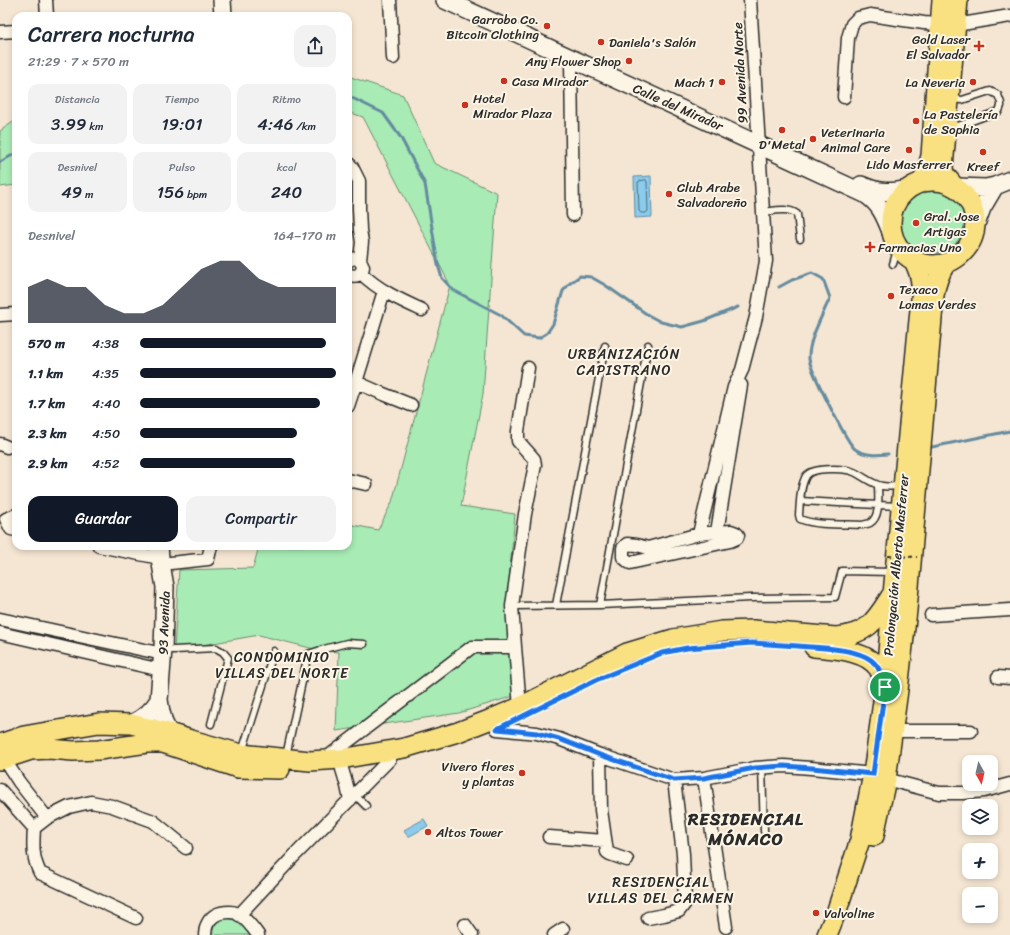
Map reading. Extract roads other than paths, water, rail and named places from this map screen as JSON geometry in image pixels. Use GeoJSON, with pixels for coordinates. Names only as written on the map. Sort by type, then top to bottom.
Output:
{"type":"FeatureCollection","features":[{"type":"Feature","properties":{"kind":"main road"},"geometry":{"type":"LineString","coordinates":[[222,0],[223,12]]}},
{"type":"Feature","properties":{"kind":"main road","name":"Calle del Mirador"},"geometry":{"type":"LineString","coordinates":[[446,0],[571,59],[874,191],[894,192],[915,186]]}},
{"type":"Feature","properties":{"kind":"main road","name":"Calle del Mirador"},"geometry":{"type":"LineString","coordinates":[[463,0],[758,141],[865,194],[881,208],[894,248]]}},
{"type":"Feature","properties":{"kind":"main road"},"geometry":{"type":"LineString","coordinates":[[942,0],[948,24],[949,99],[943,167],[944,174],[955,187],[986,188],[1003,183]]}},
{"type":"Feature","properties":{"kind":"main road"},"geometry":{"type":"LineString","coordinates":[[958,0],[948,24],[928,171],[915,186],[900,196],[894,206],[890,222],[894,248],[914,261],[924,264],[946,264],[959,257],[968,248],[973,239],[976,224],[984,204],[1003,183]]}},
{"type":"Feature","properties":{"kind":"main road"},"geometry":{"type":"LineString","coordinates":[[915,186],[932,181],[938,181],[945,182],[955,187],[961,191],[972,206],[976,224]]}},
{"type":"Feature","properties":{"kind":"main road","name":"Prolongación Alberto Masferrer"},"geometry":{"type":"LineString","coordinates":[[839,935],[853,902],[872,844],[880,776],[885,687],[893,593],[892,564],[901,506],[916,322],[922,286],[919,271],[914,261]]}},
{"type":"Feature","properties":{"kind":"main road","name":"Prolongación Alberto Masferrer"},"geometry":{"type":"LineString","coordinates":[[827,935],[837,910],[860,840],[893,731],[907,610],[934,296],[936,282],[946,264]]}},
{"type":"Feature","properties":{"kind":"main road","name":"93 Avenida"},"geometry":{"type":"LineString","coordinates":[[160,556],[166,587],[159,700],[164,723],[169,733]]}},
{"type":"Feature","properties":{"kind":"main road"},"geometry":{"type":"LineString","coordinates":[[1,754],[24,736],[99,723],[131,724],[169,733],[241,754],[310,761],[341,759],[404,748],[458,732],[489,720],[520,707],[627,653],[673,639],[722,631],[752,630],[836,637],[847,636],[864,629],[873,622],[893,593]]}},
{"type":"Feature","properties":{"kind":"main road"},"geometry":{"type":"LineString","coordinates":[[73,751],[99,750],[147,742],[163,744],[238,768],[298,771],[342,769],[462,744],[497,729],[596,680],[662,653],[687,648],[752,643],[842,650],[861,655],[870,660],[879,669],[885,687]]}},
{"type":"Feature","properties":{"kind":"main road"},"geometry":{"type":"LineString","coordinates":[[131,724],[152,710],[159,700]]}},
{"type":"Feature","properties":{"kind":"main road"},"geometry":{"type":"LineString","coordinates":[[1,754],[49,749],[81,751],[86,748],[91,738],[86,728],[81,726]]}},
{"type":"Feature","properties":{"kind":"street"},"geometry":{"type":"LineString","coordinates":[[46,0],[47,12]]}},
{"type":"Feature","properties":{"kind":"street"},"geometry":{"type":"LineString","coordinates":[[390,0],[393,58]]}},
{"type":"Feature","properties":{"kind":"street","name":"99 Avenida Norte"},"geometry":{"type":"LineString","coordinates":[[742,370],[756,317],[766,261],[750,0]]}},
{"type":"Feature","properties":{"kind":"street"},"geometry":{"type":"LineString","coordinates":[[844,97],[848,38],[852,24],[858,18],[870,15],[924,23],[948,24],[1010,16]]}},
{"type":"Feature","properties":{"kind":"street"},"geometry":{"type":"LineString","coordinates":[[0,32],[12,31]]}},
{"type":"Feature","properties":{"kind":"street"},"geometry":{"type":"LineString","coordinates":[[571,59],[573,215]]}},
{"type":"Feature","properties":{"kind":"street"},"geometry":{"type":"LineString","coordinates":[[352,167],[359,181],[360,230],[362,242],[354,260],[363,267],[361,273],[352,276]]}},
{"type":"Feature","properties":{"kind":"street"},"geometry":{"type":"LineString","coordinates":[[361,273],[384,291],[422,310]]}},
{"type":"Feature","properties":{"kind":"street"},"geometry":{"type":"LineString","coordinates":[[352,394],[384,291]]}},
{"type":"Feature","properties":{"kind":"street"},"geometry":{"type":"LineString","coordinates":[[0,315],[12,314]]}},
{"type":"Feature","properties":{"kind":"street"},"geometry":{"type":"LineString","coordinates":[[520,707],[512,606],[524,514],[535,465],[534,459],[518,441],[518,431],[528,368]]}},
{"type":"Feature","properties":{"kind":"street"},"geometry":{"type":"LineString","coordinates":[[717,532],[741,390],[742,370]]}},
{"type":"Feature","properties":{"kind":"street"},"geometry":{"type":"LineString","coordinates":[[699,534],[734,388],[742,370]]}},
{"type":"Feature","properties":{"kind":"street"},"geometry":{"type":"LineString","coordinates":[[356,382],[411,405]]}},
{"type":"Feature","properties":{"kind":"street"},"geometry":{"type":"LineString","coordinates":[[352,481],[366,484]]}},
{"type":"Feature","properties":{"kind":"street"},"geometry":{"type":"LineString","coordinates":[[12,517],[6,519],[12,529]]}},
{"type":"Feature","properties":{"kind":"street"},"geometry":{"type":"LineString","coordinates":[[731,531],[738,535],[737,538],[730,541],[630,563],[623,557],[626,544],[648,548],[699,534],[731,531]]}},
{"type":"Feature","properties":{"kind":"street"},"geometry":{"type":"LineString","coordinates":[[123,550],[160,556],[208,559],[210,550]]}},
{"type":"Feature","properties":{"kind":"street"},"geometry":{"type":"LineString","coordinates":[[931,615],[1010,610]]}},
{"type":"Feature","properties":{"kind":"street"},"geometry":{"type":"LineString","coordinates":[[0,619],[162,658]]}},
{"type":"Feature","properties":{"kind":"street"},"geometry":{"type":"LineString","coordinates":[[0,633],[162,658]]}},
{"type":"Feature","properties":{"kind":"street"},"geometry":{"type":"LineString","coordinates":[[323,761],[472,648],[515,647]]}},
{"type":"Feature","properties":{"kind":"street"},"geometry":{"type":"LineString","coordinates":[[497,729],[537,733],[559,739],[600,755],[674,780],[704,778],[755,768],[784,766],[880,776],[939,793],[984,791],[1010,784]]}},
{"type":"Feature","properties":{"kind":"street"},"geometry":{"type":"LineString","coordinates":[[893,731],[971,731]]}},
{"type":"Feature","properties":{"kind":"street"},"geometry":{"type":"LineString","coordinates":[[1,754],[19,782],[47,818]]}},
{"type":"Feature","properties":{"kind":"street"},"geometry":{"type":"LineString","coordinates":[[600,755],[601,810],[605,841],[610,854],[628,860]]}},
{"type":"Feature","properties":{"kind":"street"},"geometry":{"type":"LineString","coordinates":[[239,915],[294,856],[390,759]]}},
{"type":"Feature","properties":{"kind":"street"},"geometry":{"type":"LineString","coordinates":[[342,769],[352,798]]}},
{"type":"Feature","properties":{"kind":"street"},"geometry":{"type":"LineString","coordinates":[[704,778],[726,927]]}},
{"type":"Feature","properties":{"kind":"street"},"geometry":{"type":"LineString","coordinates":[[648,918],[664,916],[679,911],[685,903],[683,854],[674,780]]}},
{"type":"Feature","properties":{"kind":"street"},"geometry":{"type":"LineString","coordinates":[[0,790],[34,828]]}},
{"type":"Feature","properties":{"kind":"street"},"geometry":{"type":"LineString","coordinates":[[136,918],[40,873],[36,864],[32,846],[34,828],[47,818],[69,807],[91,802],[112,806],[153,821],[186,848]]}},
{"type":"Feature","properties":{"kind":"street"},"geometry":{"type":"LineString","coordinates":[[548,837],[605,841]]}},
{"type":"Feature","properties":{"kind":"street"},"geometry":{"type":"LineString","coordinates":[[205,935],[206,926],[214,915],[227,912],[236,913],[239,915],[253,927],[258,935]]}},
{"type":"Feature","properties":{"kind":"street"},"geometry":{"type":"LineString","coordinates":[[465,925],[472,935]]}},
{"type":"Feature","properties":{"kind":"lane"},"geometry":{"type":"LineString","coordinates":[[946,126],[958,126],[999,111],[1001,106],[998,94],[990,91],[962,100],[949,99]]}},
{"type":"Feature","properties":{"kind":"lane"},"geometry":{"type":"LineString","coordinates":[[763,212],[793,210],[797,214],[800,239]]}},
{"type":"Feature","properties":{"kind":"lane"},"geometry":{"type":"LineString","coordinates":[[600,605],[648,345]]}},
{"type":"Feature","properties":{"kind":"lane"},"geometry":{"type":"LineString","coordinates":[[556,605],[605,346]]}},
{"type":"Feature","properties":{"kind":"lane"},"geometry":{"type":"LineString","coordinates":[[878,485],[878,505],[875,517],[870,523],[863,525],[816,523],[806,522],[800,519],[799,515],[802,485],[807,474],[812,471],[853,471],[868,481],[881,486],[903,486]]}},
{"type":"Feature","properties":{"kind":"lane"},"geometry":{"type":"LineString","coordinates":[[800,501],[901,506]]}},
{"type":"Feature","properties":{"kind":"lane"},"geometry":{"type":"LineString","coordinates":[[512,606],[600,605],[751,598],[835,596],[842,571],[892,564]]}},
{"type":"Feature","properties":{"kind":"lane"},"geometry":{"type":"LineString","coordinates":[[286,758],[308,654],[346,643],[364,644]]}},
{"type":"Feature","properties":{"kind":"lane"},"geometry":{"type":"LineString","coordinates":[[162,658],[174,650],[216,648],[223,652],[228,658],[211,724]]}},
{"type":"Feature","properties":{"kind":"lane"},"geometry":{"type":"LineString","coordinates":[[241,754],[274,651]]}},
{"type":"Feature","properties":{"kind":"lane"},"geometry":{"type":"LineString","coordinates":[[762,767],[764,831]]}},
{"type":"Feature","properties":{"kind":"lane"},"geometry":{"type":"LineString","coordinates":[[352,798],[366,806]]}},
{"type":"Feature","properties":{"kind":"water"},"geometry":{"type":"Polygon","coordinates":[[[651,176],[652,217],[635,218],[634,177],[651,176]]]}},
{"type":"Feature","properties":{"kind":"water"},"geometry":{"type":"Polygon","coordinates":[[[424,819],[428,826],[408,837],[404,830],[424,819]]]}},
{"type":"Feature","properties":{"kind":"waterway"},"geometry":{"type":"LineString","coordinates":[[352,98],[383,113],[401,138],[425,184],[438,265],[442,278],[453,290],[501,315],[524,336],[539,338],[547,333],[553,324],[563,291],[569,284],[580,276],[591,277],[661,322],[682,327],[704,321],[738,307]]}},
{"type":"Feature","properties":{"kind":"waterway"},"geometry":{"type":"LineString","coordinates":[[0,162],[12,155]]}},
{"type":"Feature","properties":{"kind":"waterway"},"geometry":{"type":"LineString","coordinates":[[779,287],[792,280],[812,273],[823,279],[830,298],[816,328],[811,344],[809,352],[811,365],[837,421],[855,449],[867,454],[888,454]]}},
{"type":"Feature","properties":{"kind":"waterway"},"geometry":{"type":"LineString","coordinates":[[932,447],[1010,431]]}},
{"type":"Feature","properties":{"kind":"place","name":"Garrobo Co. Bitcoin Clothing"},"geometry":{"type":"Point","coordinates":[547,26]}},
{"type":"Feature","properties":{"kind":"place","name":"Daniela's Salón"},"geometry":{"type":"Point","coordinates":[601,42]}},
{"type":"Feature","properties":{"kind":"place","name":"Gold Laser El Salvador"},"geometry":{"type":"Point","coordinates":[979,46]}},
{"type":"Feature","properties":{"kind":"place","name":"Any Flower Shop"},"geometry":{"type":"Point","coordinates":[629,61]}},
{"type":"Feature","properties":{"kind":"place","name":"Casa Mirador"},"geometry":{"type":"Point","coordinates":[504,81]}},
{"type":"Feature","properties":{"kind":"place","name":"Mach 1"},"geometry":{"type":"Point","coordinates":[722,82]}},
{"type":"Feature","properties":{"kind":"place","name":"La Neveria"},"geometry":{"type":"Point","coordinates":[973,82]}},
{"type":"Feature","properties":{"kind":"place","name":"Hotel Mirador Plaza"},"geometry":{"type":"Point","coordinates":[465,105]}},
{"type":"Feature","properties":{"kind":"place","name":"La Pastelería de Sophia"},"geometry":{"type":"Point","coordinates":[916,121]}},
{"type":"Feature","properties":{"kind":"place","name":"D'Metal"},"geometry":{"type":"Point","coordinates":[782,130]}},
{"type":"Feature","properties":{"kind":"place","name":"Veterinaria Animal Care"},"geometry":{"type":"Point","coordinates":[813,139]}},
{"type":"Feature","properties":{"kind":"place","name":"Lido Masferrer"},"geometry":{"type":"Point","coordinates":[909,150]}},
{"type":"Feature","properties":{"kind":"place","name":"Kreef"},"geometry":{"type":"Point","coordinates":[983,152]}},
{"type":"Feature","properties":{"kind":"place","name":"Club Arabe Salvadoreño"},"geometry":{"type":"Point","coordinates":[669,194]}},
{"type":"Feature","properties":{"kind":"place","name":"Gral. Jose Artigas"},"geometry":{"type":"Point","coordinates":[916,223]}},
{"type":"Feature","properties":{"kind":"place","name":"Farmacias Uno"},"geometry":{"type":"Point","coordinates":[870,247]}},
{"type":"Feature","properties":{"kind":"place","name":"Texaco Lomas Verdes"},"geometry":{"type":"Point","coordinates":[891,296]}},
{"type":"Feature","properties":{"kind":"place","name":"Vivero flores y plantas"},"geometry":{"type":"Point","coordinates":[522,773]}},
{"type":"Feature","properties":{"kind":"place","name":"Altos Tower"},"geometry":{"type":"Point","coordinates":[428,832]}},
{"type":"Feature","properties":{"kind":"place","name":"Valvoline"},"geometry":{"type":"Point","coordinates":[816,913]}},
{"type":"Feature","properties":{"kind":"district","name":"URBANIZACIÓN CAPISTRANO"},"geometry":{"type":"Point","coordinates":[624,362]}},
{"type":"Feature","properties":{"kind":"district","name":"CONDOMINIO VILLAS DEL NORTE"},"geometry":{"type":"Point","coordinates":[282,666]}},
{"type":"Feature","properties":{"kind":"district","name":"RESIDENCIAL MÓNACO"},"geometry":{"type":"Point","coordinates":[746,829]}},
{"type":"Feature","properties":{"kind":"district","name":"RESIDENCIAL VILLAS DEL CARMEN"},"geometry":{"type":"Point","coordinates":[661,890]}}]}
